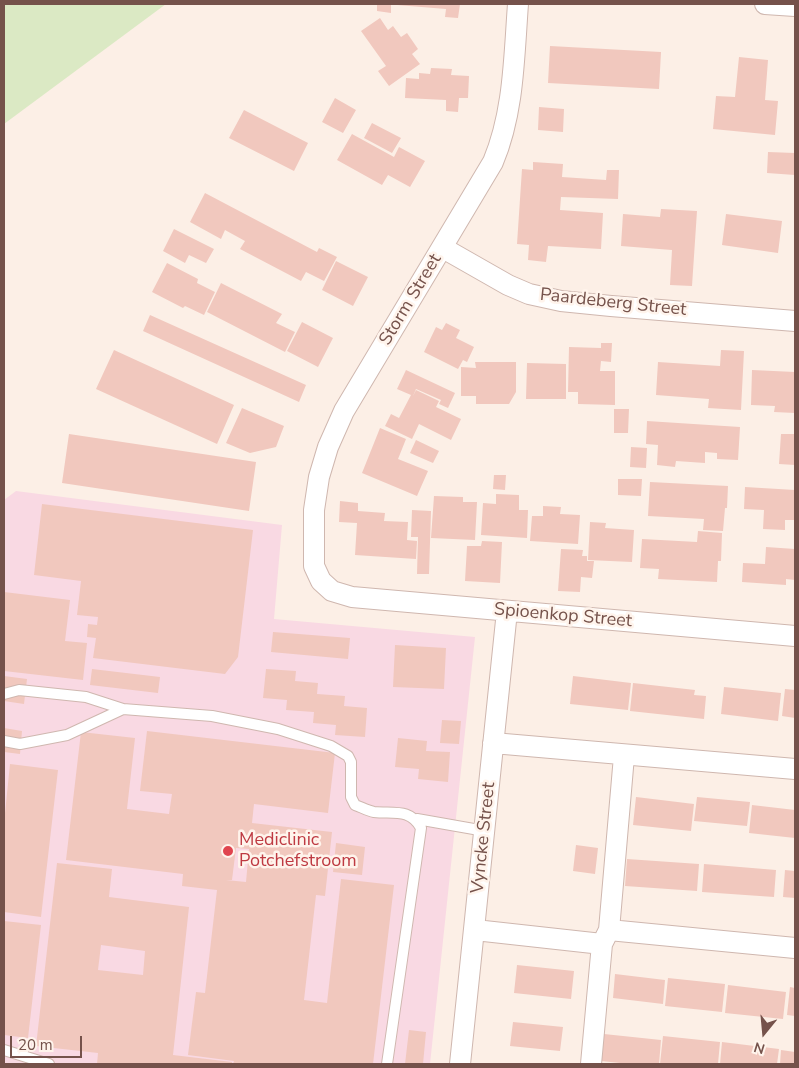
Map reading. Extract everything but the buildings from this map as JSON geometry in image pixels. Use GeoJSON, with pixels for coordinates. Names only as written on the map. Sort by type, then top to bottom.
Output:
{"type":"FeatureCollection","features":[{"type":"Feature","properties":{"kind":"street","name":"Storm Street"},"geometry":{"type":"LineString","coordinates":[[332,591],[321,581],[314,566],[314,510],[319,477],[328,447],[344,411],[494,162],[502,142],[510,102],[518,4]]}},
{"type":"Feature","properties":{"kind":"street"},"geometry":{"type":"LineString","coordinates":[[765,4],[795,6]]}},
{"type":"Feature","properties":{"kind":"street","name":"Paardeberg Street"},"geometry":{"type":"LineString","coordinates":[[443,248],[508,285],[529,294],[561,301],[795,321]]}},
{"type":"Feature","properties":{"kind":"street","name":"Spioenkop Street"},"geometry":{"type":"LineString","coordinates":[[332,591],[352,597],[795,636]]}},
{"type":"Feature","properties":{"kind":"street","name":"Vyncke Street"},"geometry":{"type":"LineString","coordinates":[[460,1064],[506,611]]}},
{"type":"Feature","properties":{"kind":"street"},"geometry":{"type":"LineString","coordinates":[[493,743],[795,770]]}},
{"type":"Feature","properties":{"kind":"street"},"geometry":{"type":"LineString","coordinates":[[591,1064],[624,756]]}},
{"type":"Feature","properties":{"kind":"street"},"geometry":{"type":"LineString","coordinates":[[475,930],[795,948]]}},
{"type":"Feature","properties":{"kind":"lane"},"geometry":{"type":"LineString","coordinates":[[4,694],[19,690],[86,697],[123,709],[212,716],[278,729],[331,746],[348,756],[351,762],[351,797],[355,805],[372,811],[406,814],[417,820],[485,831]]}},
{"type":"Feature","properties":{"kind":"lane"},"geometry":{"type":"LineString","coordinates":[[4,741],[20,744],[67,735],[123,709]]}},
{"type":"Feature","properties":{"kind":"lane"},"geometry":{"type":"LineString","coordinates":[[387,1064],[421,828],[417,820]]}},
{"type":"Feature","properties":{"kind":"lane"},"geometry":{"type":"LineString","coordinates":[[4,1050],[49,1064]]}},
{"type":"Feature","properties":{"kind":"shaded area","name":"Mediclinic Potchefstroom"},"geometry":{"type":"Polygon","coordinates":[[[16,491],[282,525],[274,619],[475,637],[430,1064],[4,1064],[4,500],[16,491]]]}},
{"type":"Feature","properties":{"kind":"green space"},"geometry":{"type":"Polygon","coordinates":[[[4,4],[166,4],[4,124],[4,4]]]}},
{"type":"Feature","properties":{"kind":"place","name":"Mediclinic Potchefstroom"},"geometry":{"type":"Point","coordinates":[228,851]}}]}
